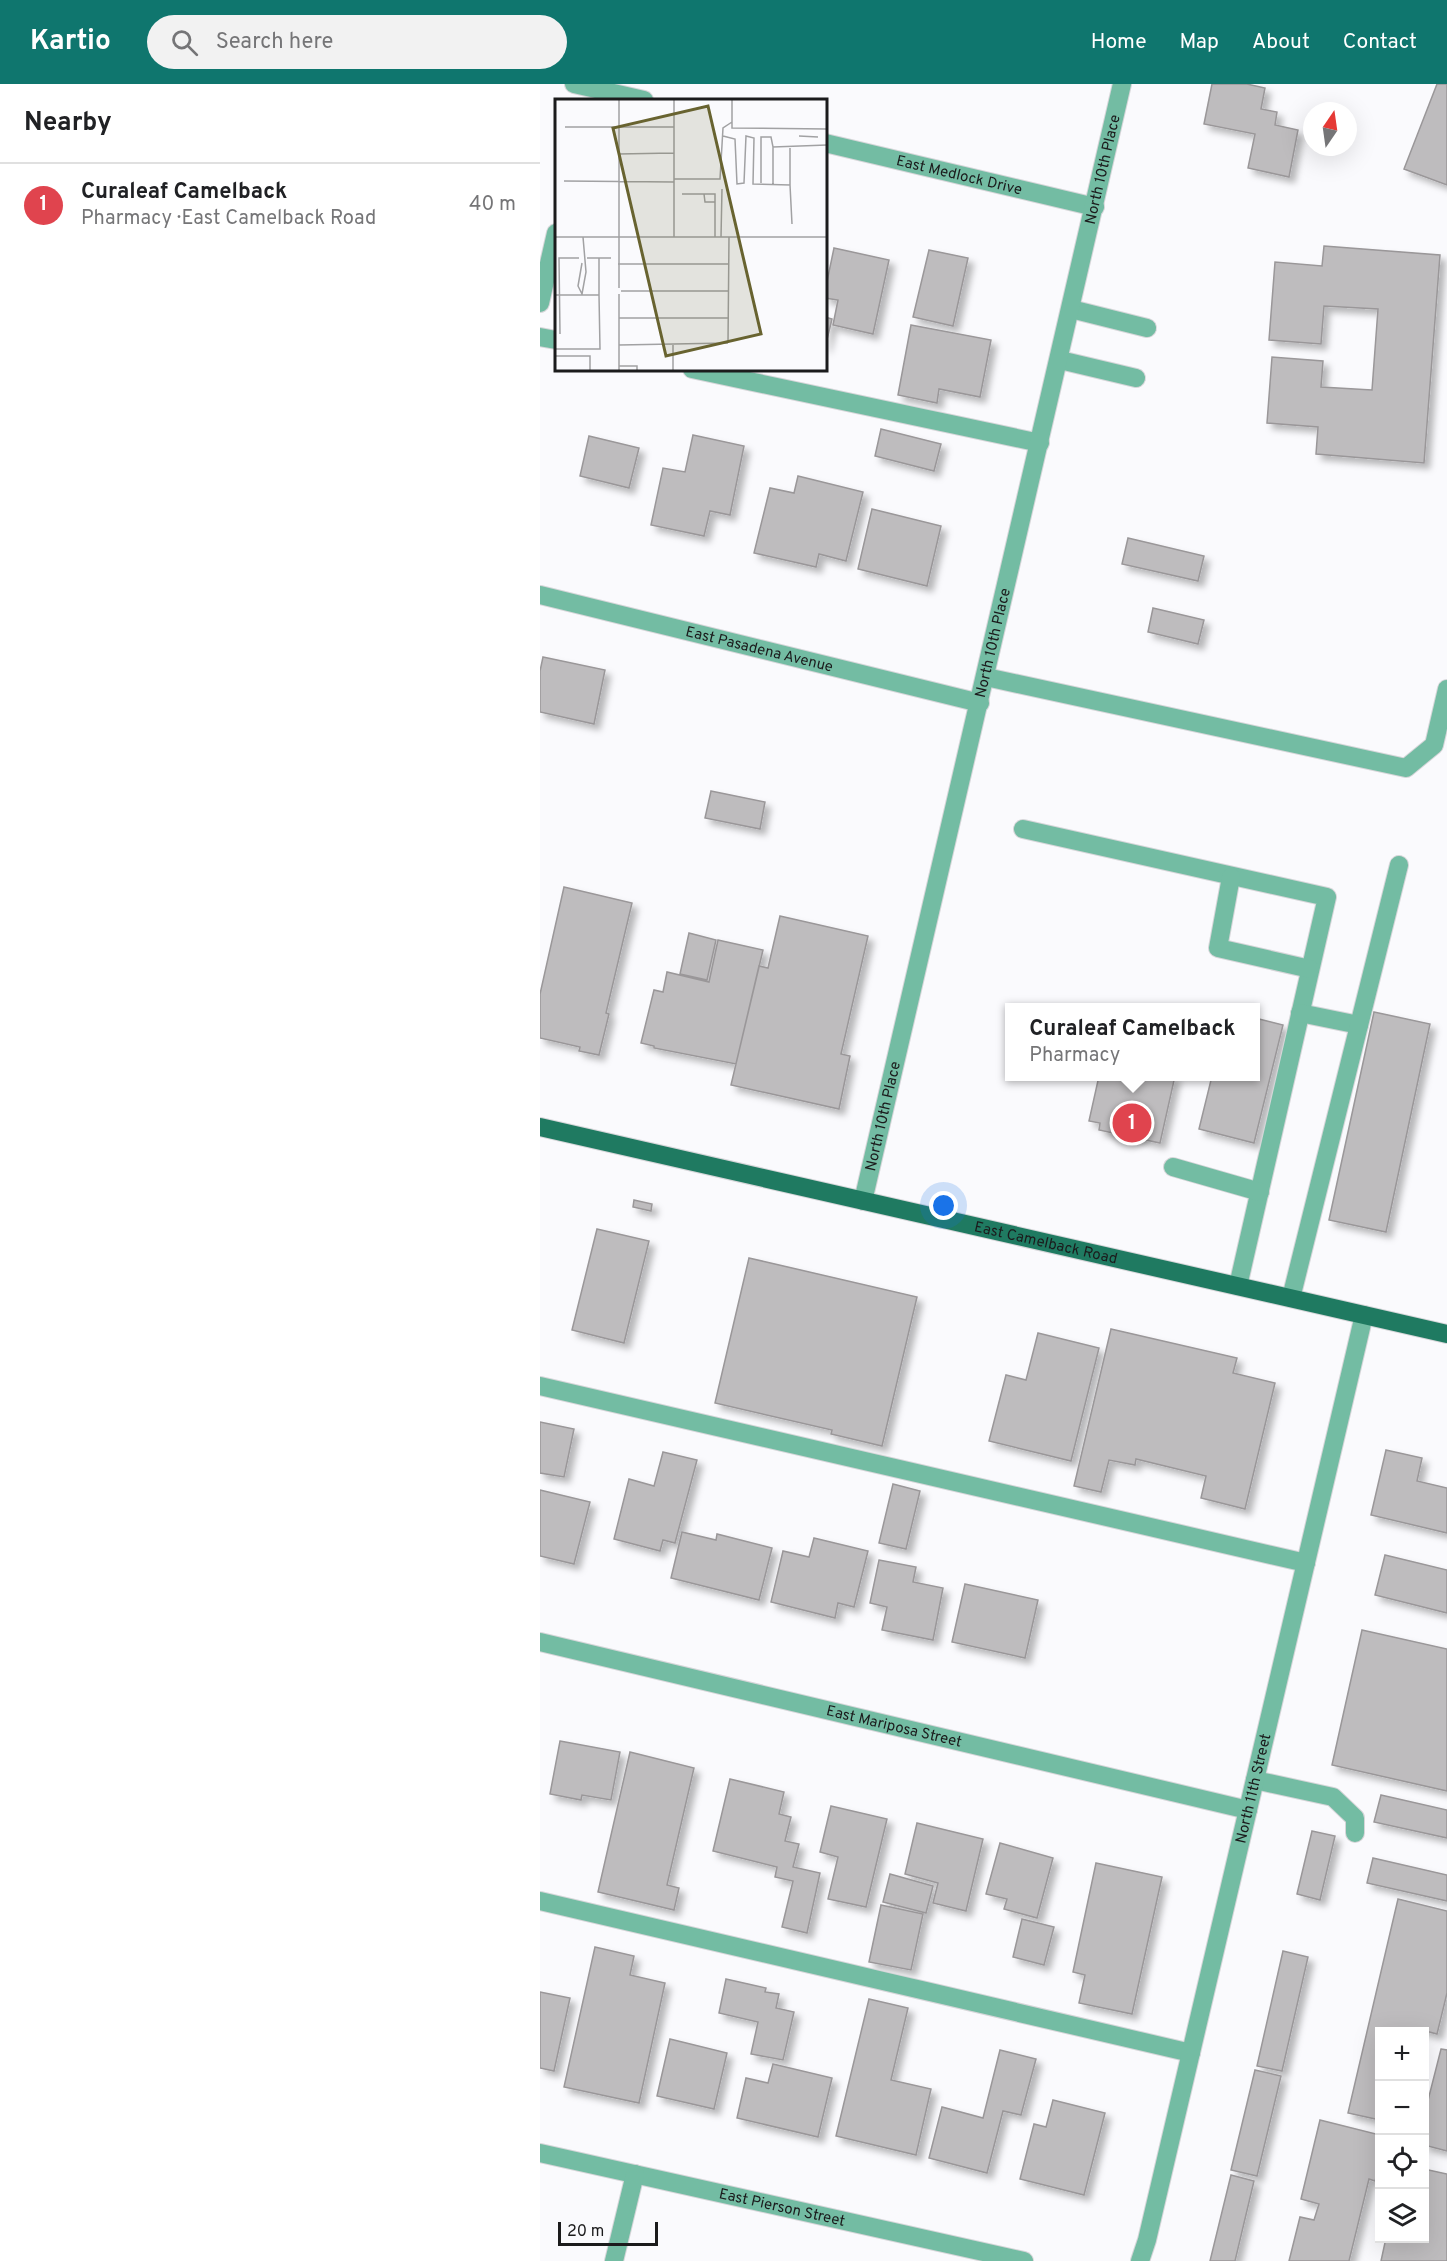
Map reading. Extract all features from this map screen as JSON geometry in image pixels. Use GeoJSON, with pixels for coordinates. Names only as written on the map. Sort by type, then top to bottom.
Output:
{"type":"FeatureCollection","features":[{"type":"Feature","properties":{"kind":"main road","name":"East Camelback Road"},"geometry":{"type":"LineString","coordinates":[[540,1127],[1447,1334]]}},
{"type":"Feature","properties":{"kind":"street","name":"North 10th Place"},"geometry":{"type":"LineString","coordinates":[[863,1201],[1060,360],[1122,84]]}},
{"type":"Feature","properties":{"kind":"street"},"geometry":{"type":"LineString","coordinates":[[586,89],[639,99]]}},
{"type":"Feature","properties":{"kind":"street","name":"East Medlock Drive"},"geometry":{"type":"LineString","coordinates":[[826,143],[1095,207]]}},
{"type":"Feature","properties":{"kind":"street"},"geometry":{"type":"LineString","coordinates":[[540,303],[555,237]]}},
{"type":"Feature","properties":{"kind":"street"},"geometry":{"type":"LineString","coordinates":[[1071,309],[1147,328]]}},
{"type":"Feature","properties":{"kind":"street"},"geometry":{"type":"LineString","coordinates":[[540,337],[555,340]]}},
{"type":"Feature","properties":{"kind":"street"},"geometry":{"type":"LineString","coordinates":[[1060,360],[1136,378]]}},
{"type":"Feature","properties":{"kind":"street"},"geometry":{"type":"LineString","coordinates":[[697,370],[1040,443]]}},
{"type":"Feature","properties":{"kind":"street","name":"East Pasadena Avenue"},"geometry":{"type":"LineString","coordinates":[[540,596],[980,703]]}},
{"type":"Feature","properties":{"kind":"street"},"geometry":{"type":"LineString","coordinates":[[986,677],[1406,768],[1434,745],[1447,689]]}},
{"type":"Feature","properties":{"kind":"street"},"geometry":{"type":"LineString","coordinates":[[1023,829],[1327,897],[1238,1286]]}},
{"type":"Feature","properties":{"kind":"street"},"geometry":{"type":"LineString","coordinates":[[1291,1298],[1399,865]]}},
{"type":"Feature","properties":{"kind":"street"},"geometry":{"type":"LineString","coordinates":[[1231,877],[1218,948],[1310,969]]}},
{"type":"Feature","properties":{"kind":"street"},"geometry":{"type":"LineString","coordinates":[[1300,1013],[1359,1025]]}},
{"type":"Feature","properties":{"kind":"street"},"geometry":{"type":"LineString","coordinates":[[1173,1167],[1260,1192]]}},
{"type":"Feature","properties":{"kind":"street","name":"North 11th Street"},"geometry":{"type":"LineString","coordinates":[[1140,2261],[1147,2240],[1256,1780],[1364,1315]]}},
{"type":"Feature","properties":{"kind":"street"},"geometry":{"type":"LineString","coordinates":[[540,1386],[1306,1563]]}},
{"type":"Feature","properties":{"kind":"street","name":"East Mariposa Street"},"geometry":{"type":"LineString","coordinates":[[540,1642],[1248,1810]]}},
{"type":"Feature","properties":{"kind":"street"},"geometry":{"type":"LineString","coordinates":[[1256,1780],[1333,1797],[1355,1818],[1356,1833]]}},
{"type":"Feature","properties":{"kind":"street"},"geometry":{"type":"LineString","coordinates":[[540,1901],[1191,2053]]}},
{"type":"Feature","properties":{"kind":"street","name":"East Pierson Street"},"geometry":{"type":"LineString","coordinates":[[540,2152],[1024,2261]]}},
{"type":"Feature","properties":{"kind":"street"},"geometry":{"type":"LineString","coordinates":[[614,2261],[635,2174]]}},
{"type":"Feature","properties":{"kind":"building"},"geometry":{"type":"Polygon","coordinates":[[[1212,84],[1247,84],[1265,88],[1261,109],[1277,112],[1275,125],[1298,130],[1289,177],[1248,168],[1255,134],[1204,124],[1212,84]]]}},
{"type":"Feature","properties":{"kind":"building"},"geometry":{"type":"Polygon","coordinates":[[[1437,84],[1447,84],[1447,185],[1404,169],[1437,84]]]}},
{"type":"Feature","properties":{"kind":"building"},"geometry":{"type":"Polygon","coordinates":[[[1324,246],[1440,255],[1424,463],[1316,454],[1318,427],[1267,423],[1272,357],[1323,361],[1321,387],[1372,390],[1378,309],[1324,306],[1321,344],[1269,340],[1275,262],[1322,266],[1324,246]]]}},
{"type":"Feature","properties":{"kind":"building"},"geometry":{"type":"Polygon","coordinates":[[[834,248],[889,260],[873,334],[833,325],[838,300],[826,298],[826,286],[834,248]]]}},
{"type":"Feature","properties":{"kind":"building"},"geometry":{"type":"Polygon","coordinates":[[[929,250],[968,258],[953,326],[913,317],[929,250]]]}},
{"type":"Feature","properties":{"kind":"building"},"geometry":{"type":"Polygon","coordinates":[[[826,317],[832,319],[826,344],[826,317]]]}},
{"type":"Feature","properties":{"kind":"building"},"geometry":{"type":"Polygon","coordinates":[[[911,325],[991,340],[980,397],[939,389],[937,403],[898,395],[911,325]]]}},
{"type":"Feature","properties":{"kind":"building"},"geometry":{"type":"Polygon","coordinates":[[[881,429],[941,444],[934,471],[875,456],[881,429]]]}},
{"type":"Feature","properties":{"kind":"building"},"geometry":{"type":"Polygon","coordinates":[[[693,435],[744,446],[730,515],[710,511],[704,536],[651,525],[663,468],[685,472],[693,435]]]}},
{"type":"Feature","properties":{"kind":"building"},"geometry":{"type":"Polygon","coordinates":[[[589,436],[639,448],[629,488],[580,476],[589,436]]]}},
{"type":"Feature","properties":{"kind":"building"},"geometry":{"type":"Polygon","coordinates":[[[798,476],[863,492],[846,561],[819,554],[816,567],[754,553],[770,488],[794,493],[798,476]]]}},
{"type":"Feature","properties":{"kind":"building"},"geometry":{"type":"Polygon","coordinates":[[[872,509],[941,526],[927,586],[858,569],[872,509]]]}},
{"type":"Feature","properties":{"kind":"building"},"geometry":{"type":"Polygon","coordinates":[[[1128,538],[1204,556],[1198,581],[1122,564],[1128,538]]]}},
{"type":"Feature","properties":{"kind":"building"},"geometry":{"type":"Polygon","coordinates":[[[1153,608],[1204,620],[1198,644],[1148,632],[1153,608]]]}},
{"type":"Feature","properties":{"kind":"building"},"geometry":{"type":"Polygon","coordinates":[[[543,657],[605,670],[594,724],[540,712],[540,671],[543,657]]]}},
{"type":"Feature","properties":{"kind":"building"},"geometry":{"type":"Polygon","coordinates":[[[711,791],[765,802],[760,829],[705,818],[711,791]]]}},
{"type":"Feature","properties":{"kind":"building"},"geometry":{"type":"Polygon","coordinates":[[[564,887],[632,903],[606,1013],[609,1014],[599,1055],[579,1051],[580,1047],[540,1038],[540,994],[564,887]]]}},
{"type":"Feature","properties":{"kind":"building"},"geometry":{"type":"Polygon","coordinates":[[[780,916],[868,936],[841,1054],[850,1056],[839,1109],[731,1085],[759,966],[768,968],[780,916]]]}},
{"type":"Feature","properties":{"kind":"building"},"geometry":{"type":"Polygon","coordinates":[[[689,933],[716,940],[707,980],[680,974],[689,933]]]}},
{"type":"Feature","properties":{"kind":"building"},"geometry":{"type":"Polygon","coordinates":[[[718,940],[763,950],[736,1064],[654,1048],[654,1046],[641,1043],[654,990],[663,992],[667,972],[709,982],[718,940]]]}},
{"type":"Feature","properties":{"kind":"building"},"geometry":{"type":"Polygon","coordinates":[[[1374,1012],[1430,1024],[1386,1232],[1329,1220],[1374,1012]]]}},
{"type":"Feature","properties":{"kind":"building"},"geometry":{"type":"Polygon","coordinates":[[[1260,1019],[1283,1025],[1254,1143],[1199,1129],[1211,1081],[1260,1081],[1260,1019]]]}},
{"type":"Feature","properties":{"kind":"building"},"geometry":{"type":"Polygon","coordinates":[[[1098,1081],[1174,1081],[1160,1143],[1099,1130],[1100,1123],[1089,1121],[1098,1081]]]}},
{"type":"Feature","properties":{"kind":"building"},"geometry":{"type":"Polygon","coordinates":[[[634,1200],[652,1204],[651,1211],[633,1207],[634,1200]]]}},
{"type":"Feature","properties":{"kind":"building"},"geometry":{"type":"Polygon","coordinates":[[[597,1229],[649,1241],[624,1343],[572,1330],[597,1229]]]}},
{"type":"Feature","properties":{"kind":"building"},"geometry":{"type":"Polygon","coordinates":[[[749,1258],[917,1297],[882,1446],[831,1434],[832,1430],[715,1403],[749,1258]]]}},
{"type":"Feature","properties":{"kind":"building"},"geometry":{"type":"Polygon","coordinates":[[[1111,1329],[1237,1358],[1233,1373],[1275,1383],[1245,1509],[1201,1498],[1206,1476],[1136,1459],[1135,1465],[1109,1460],[1101,1492],[1074,1486],[1111,1329]]]}},
{"type":"Feature","properties":{"kind":"building"},"geometry":{"type":"Polygon","coordinates":[[[1038,1333],[1099,1348],[1071,1461],[989,1441],[1006,1375],[1026,1380],[1038,1333]]]}},
{"type":"Feature","properties":{"kind":"building"},"geometry":{"type":"Polygon","coordinates":[[[540,1422],[574,1429],[564,1477],[540,1473],[540,1422]]]}},
{"type":"Feature","properties":{"kind":"building"},"geometry":{"type":"Polygon","coordinates":[[[1386,1450],[1422,1458],[1417,1481],[1447,1488],[1447,1533],[1371,1515],[1386,1450]]]}},
{"type":"Feature","properties":{"kind":"building"},"geometry":{"type":"Polygon","coordinates":[[[663,1452],[697,1460],[675,1543],[663,1540],[660,1551],[614,1539],[629,1479],[654,1486],[663,1452]]]}},
{"type":"Feature","properties":{"kind":"building"},"geometry":{"type":"Polygon","coordinates":[[[893,1484],[920,1491],[906,1549],[879,1543],[893,1484]]]}},
{"type":"Feature","properties":{"kind":"building"},"geometry":{"type":"Polygon","coordinates":[[[540,1490],[590,1502],[574,1564],[540,1556],[540,1490]]]}},
{"type":"Feature","properties":{"kind":"building"},"geometry":{"type":"Polygon","coordinates":[[[682,1532],[716,1540],[717,1534],[772,1548],[759,1600],[671,1578],[682,1532]]]}},
{"type":"Feature","properties":{"kind":"building"},"geometry":{"type":"Polygon","coordinates":[[[814,1538],[868,1551],[854,1607],[838,1603],[835,1618],[771,1602],[783,1551],[809,1557],[814,1538]]]}},
{"type":"Feature","properties":{"kind":"building"},"geometry":{"type":"Polygon","coordinates":[[[1385,1555],[1447,1570],[1447,1613],[1375,1595],[1385,1555]]]}},
{"type":"Feature","properties":{"kind":"building"},"geometry":{"type":"Polygon","coordinates":[[[879,1560],[916,1567],[913,1582],[943,1588],[933,1640],[882,1630],[887,1607],[870,1603],[879,1560]]]}},
{"type":"Feature","properties":{"kind":"building"},"geometry":{"type":"Polygon","coordinates":[[[965,1584],[1038,1600],[1025,1658],[952,1642],[965,1584]]]}},
{"type":"Feature","properties":{"kind":"building"},"geometry":{"type":"Polygon","coordinates":[[[1362,1630],[1447,1649],[1447,1791],[1332,1765],[1362,1630]]]}},
{"type":"Feature","properties":{"kind":"building"},"geometry":{"type":"Polygon","coordinates":[[[560,1741],[620,1752],[611,1800],[582,1795],[581,1800],[550,1794],[560,1741]]]}},
{"type":"Feature","properties":{"kind":"building"},"geometry":{"type":"Polygon","coordinates":[[[630,1752],[694,1768],[667,1885],[679,1888],[674,1910],[598,1892],[630,1752]]]}},
{"type":"Feature","properties":{"kind":"building"},"geometry":{"type":"Polygon","coordinates":[[[730,1779],[784,1792],[779,1814],[791,1817],[785,1841],[799,1844],[793,1867],[820,1873],[807,1933],[782,1927],[793,1881],[775,1877],[777,1867],[713,1851],[730,1779]]]}},
{"type":"Feature","properties":{"kind":"building"},"geometry":{"type":"Polygon","coordinates":[[[1381,1795],[1447,1810],[1447,1838],[1374,1822],[1381,1795]]]}},
{"type":"Feature","properties":{"kind":"building"},"geometry":{"type":"Polygon","coordinates":[[[831,1806],[887,1819],[866,1907],[828,1899],[838,1857],[820,1852],[831,1806]]]}},
{"type":"Feature","properties":{"kind":"building"},"geometry":{"type":"Polygon","coordinates":[[[917,1823],[983,1839],[966,1911],[933,1903],[938,1883],[905,1874],[917,1823]]]}},
{"type":"Feature","properties":{"kind":"building"},"geometry":{"type":"Polygon","coordinates":[[[1312,1831],[1335,1836],[1320,1900],[1297,1894],[1312,1831]]]}},
{"type":"Feature","properties":{"kind":"building"},"geometry":{"type":"Polygon","coordinates":[[[1000,1843],[1053,1858],[1037,1918],[1004,1909],[1007,1899],[986,1894],[1000,1843]]]}},
{"type":"Feature","properties":{"kind":"building"},"geometry":{"type":"Polygon","coordinates":[[[1373,1858],[1447,1875],[1447,1901],[1367,1883],[1373,1858]]]}},
{"type":"Feature","properties":{"kind":"building"},"geometry":{"type":"Polygon","coordinates":[[[1096,1863],[1162,1877],[1132,2014],[1079,2003],[1085,1975],[1073,1972],[1096,1863]]]}},
{"type":"Feature","properties":{"kind":"building"},"geometry":{"type":"Polygon","coordinates":[[[890,1874],[933,1886],[926,1913],[883,1902],[890,1874]]]}},
{"type":"Feature","properties":{"kind":"building"},"geometry":{"type":"Polygon","coordinates":[[[1398,1899],[1447,1911],[1447,1993],[1437,2034],[1429,2032],[1429,2027],[1375,2027],[1375,2119],[1348,2113],[1398,1899]]]}},
{"type":"Feature","properties":{"kind":"building"},"geometry":{"type":"Polygon","coordinates":[[[881,1905],[923,1914],[911,1970],[869,1962],[881,1905]]]}},
{"type":"Feature","properties":{"kind":"building"},"geometry":{"type":"Polygon","coordinates":[[[1022,1919],[1054,1927],[1044,1965],[1013,1957],[1022,1919]]]}},
{"type":"Feature","properties":{"kind":"building"},"geometry":{"type":"Polygon","coordinates":[[[595,1947],[634,1956],[630,1975],[665,1983],[639,2103],[564,2087],[595,1947]]]}},
{"type":"Feature","properties":{"kind":"building"},"geometry":{"type":"Polygon","coordinates":[[[1283,1951],[1308,1957],[1282,2071],[1257,2066],[1283,1951]]]}},
{"type":"Feature","properties":{"kind":"building"},"geometry":{"type":"Polygon","coordinates":[[[726,1979],[766,1988],[765,1992],[779,1994],[776,2008],[794,2012],[783,2060],[751,2054],[758,2022],[719,2013],[726,1979]]]}},
{"type":"Feature","properties":{"kind":"building"},"geometry":{"type":"Polygon","coordinates":[[[540,1992],[570,1998],[554,2071],[540,2068],[540,1992]]]}},
{"type":"Feature","properties":{"kind":"building"},"geometry":{"type":"Polygon","coordinates":[[[869,1999],[908,2008],[891,2080],[931,2089],[916,2155],[836,2136],[869,1999]]]}},
{"type":"Feature","properties":{"kind":"building"},"geometry":{"type":"Polygon","coordinates":[[[670,2039],[727,2053],[714,2109],[657,2096],[670,2039]]]}},
{"type":"Feature","properties":{"kind":"building"},"geometry":{"type":"Polygon","coordinates":[[[1441,2049],[1447,2050],[1447,2151],[1429,2146],[1429,2096],[1441,2049]]]}},
{"type":"Feature","properties":{"kind":"building"},"geometry":{"type":"Polygon","coordinates":[[[1000,2050],[1036,2059],[1021,2115],[1003,2111],[987,2173],[929,2158],[942,2107],[983,2118],[1000,2050]]]}},
{"type":"Feature","properties":{"kind":"building"},"geometry":{"type":"Polygon","coordinates":[[[773,2064],[832,2078],[818,2137],[737,2118],[746,2078],[768,2083],[773,2064]]]}},
{"type":"Feature","properties":{"kind":"building"},"geometry":{"type":"Polygon","coordinates":[[[1255,2070],[1281,2076],[1257,2176],[1231,2170],[1255,2070]]]}},
{"type":"Feature","properties":{"kind":"building"},"geometry":{"type":"Polygon","coordinates":[[[1053,2100],[1105,2113],[1084,2195],[1020,2179],[1034,2124],[1046,2127],[1053,2100]]]}},
{"type":"Feature","properties":{"kind":"building"},"geometry":{"type":"Polygon","coordinates":[[[1320,2120],[1375,2134],[1375,2181],[1369,2179],[1349,2261],[1289,2261],[1300,2217],[1314,2220],[1319,2204],[1301,2199],[1320,2120]]]}},
{"type":"Feature","properties":{"kind":"building"},"geometry":{"type":"Polygon","coordinates":[[[1429,2170],[1447,2174],[1447,2261],[1381,2261],[1385,2243],[1429,2243],[1429,2170]]]}},
{"type":"Feature","properties":{"kind":"building"},"geometry":{"type":"Polygon","coordinates":[[[1231,2175],[1254,2181],[1235,2261],[1210,2261],[1231,2175]]]}},
{"type":"Feature","properties":{"kind":"place","name":"Curaleaf Camelback"},"geometry":{"type":"Point","coordinates":[1132,1123]}}]}
